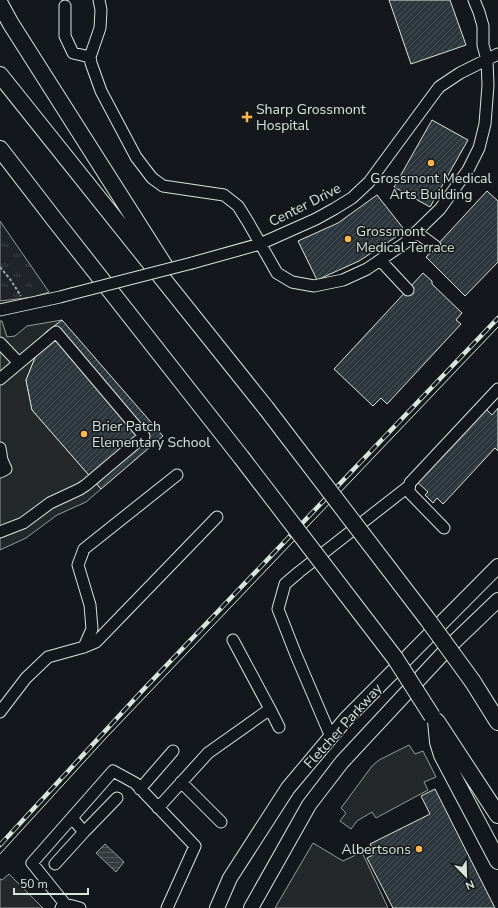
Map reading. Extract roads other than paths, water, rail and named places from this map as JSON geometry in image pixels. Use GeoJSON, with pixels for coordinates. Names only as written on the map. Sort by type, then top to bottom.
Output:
{"type":"FeatureCollection","features":[{"type":"Feature","properties":{"kind":"highway"},"geometry":{"type":"LineString","coordinates":[[0,4],[11,24],[202,327]]}},
{"type":"Feature","properties":{"kind":"highway"},"geometry":{"type":"LineString","coordinates":[[0,9],[11,24]]}},
{"type":"Feature","properties":{"kind":"highway"},"geometry":{"type":"LineString","coordinates":[[0,75],[266,408],[428,620],[473,682],[498,722]]}},
{"type":"Feature","properties":{"kind":"highway"},"geometry":{"type":"LineString","coordinates":[[0,149],[241,457],[395,658],[498,815]]}},
{"type":"Feature","properties":{"kind":"highway"},"geometry":{"type":"LineString","coordinates":[[0,162],[54,219]]}},
{"type":"Feature","properties":{"kind":"highway"},"geometry":{"type":"LineString","coordinates":[[434,718],[442,755],[498,861]]}},
{"type":"Feature","properties":{"kind":"main road","name":"Fletcher Parkway"},"geometry":{"type":"LineString","coordinates":[[217,908],[230,878],[288,788],[346,719],[498,566]]}},
{"type":"Feature","properties":{"kind":"main road","name":"Fletcher Parkway"},"geometry":{"type":"LineString","coordinates":[[251,908],[309,804],[342,762],[450,646],[498,600]]}},
{"type":"Feature","properties":{"kind":"street"},"geometry":{"type":"LineString","coordinates":[[99,0],[101,10],[100,28],[90,57],[91,63],[101,91],[136,157],[152,178],[163,186],[224,195],[238,206],[277,273],[292,282],[314,286],[343,280],[367,269],[405,243],[440,209],[468,170],[479,148],[486,124],[488,85],[487,60],[483,45],[483,26],[474,0]]}},
{"type":"Feature","properties":{"kind":"street"},"geometry":{"type":"LineString","coordinates":[[65,6],[65,36],[70,49],[73,53],[90,57]]}},
{"type":"Feature","properties":{"kind":"street","name":"Center Drive"},"geometry":{"type":"LineString","coordinates":[[0,310],[60,297],[260,244],[316,219],[352,198],[369,182],[439,87],[460,73],[498,54]]}},
{"type":"Feature","properties":{"kind":"street"},"geometry":{"type":"LineString","coordinates":[[416,232],[435,246]]}},
{"type":"Feature","properties":{"kind":"street"},"geometry":{"type":"LineString","coordinates":[[380,260],[388,270],[390,280],[408,289]]}},
{"type":"Feature","properties":{"kind":"street"},"geometry":{"type":"LineString","coordinates":[[0,379],[56,332],[144,436],[86,485],[50,503],[23,523],[0,532]]}},
{"type":"Feature","properties":{"kind":"street"},"geometry":{"type":"LineString","coordinates":[[0,343],[19,363]]}},
{"type":"Feature","properties":{"kind":"street"},"geometry":{"type":"LineString","coordinates":[[331,737],[296,655],[278,608],[285,584],[409,486],[410,483],[498,389]]}},
{"type":"Feature","properties":{"kind":"street"},"geometry":{"type":"LineString","coordinates":[[0,448],[2,460],[6,469],[0,472]]}},
{"type":"Feature","properties":{"kind":"street"},"geometry":{"type":"LineString","coordinates":[[84,647],[92,629],[90,605],[78,565],[84,549],[178,475]]}},
{"type":"Feature","properties":{"kind":"street"},"geometry":{"type":"LineString","coordinates":[[409,486],[410,493],[444,528]]}},
{"type":"Feature","properties":{"kind":"street"},"geometry":{"type":"LineString","coordinates":[[0,712],[26,678],[48,657],[96,642],[217,517]]}},
{"type":"Feature","properties":{"kind":"street"},"geometry":{"type":"LineString","coordinates":[[233,640],[279,727]]}},
{"type":"Feature","properties":{"kind":"street"},"geometry":{"type":"LineString","coordinates":[[158,808],[208,753],[270,709]]}},
{"type":"Feature","properties":{"kind":"street"},"geometry":{"type":"LineString","coordinates":[[140,789],[173,751]]}},
{"type":"Feature","properties":{"kind":"street"},"geometry":{"type":"LineString","coordinates":[[80,908],[63,906],[32,863],[113,771],[135,783],[195,846],[167,908]]}},
{"type":"Feature","properties":{"kind":"street"},"geometry":{"type":"LineString","coordinates":[[181,782],[221,822]]}},
{"type":"Feature","properties":{"kind":"street"},"geometry":{"type":"LineString","coordinates":[[55,864],[117,798]]}},
{"type":"Feature","properties":{"kind":"street"},"geometry":{"type":"LineString","coordinates":[[72,818],[84,832]]}},
{"type":"Feature","properties":{"kind":"tram line"},"geometry":{"type":"LineString","coordinates":[[0,854],[107,737],[498,327]]}},
{"type":"Feature","properties":{"kind":"railway"},"geometry":{"type":"LineString","coordinates":[[0,845],[142,691],[498,318]]}},
{"type":"Feature","properties":{"kind":"place","name":"Sharp Grossmont Hospital"},"geometry":{"type":"Point","coordinates":[247,117]}},
{"type":"Feature","properties":{"kind":"place","name":"Grossmont Medical Arts Building"},"geometry":{"type":"Point","coordinates":[431,163]}},
{"type":"Feature","properties":{"kind":"place","name":"Grossmont Medical Terrace"},"geometry":{"type":"Point","coordinates":[348,239]}},
{"type":"Feature","properties":{"kind":"place","name":"Brier Patch Elementary School"},"geometry":{"type":"Point","coordinates":[84,434]}},
{"type":"Feature","properties":{"kind":"place","name":"Albertsons"},"geometry":{"type":"Point","coordinates":[419,849]}}]}
